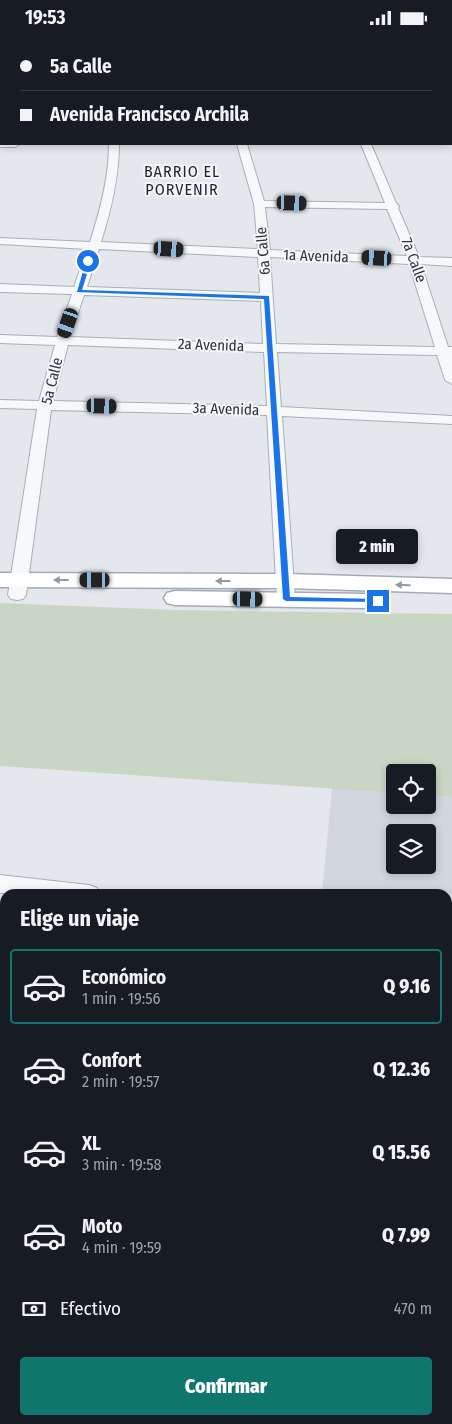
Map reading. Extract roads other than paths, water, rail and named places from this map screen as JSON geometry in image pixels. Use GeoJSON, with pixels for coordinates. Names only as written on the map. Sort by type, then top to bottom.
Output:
{"type":"FeatureCollection","features":[{"type":"Feature","properties":{"kind":"main road"},"geometry":{"type":"LineString","coordinates":[[9,587],[286,590],[452,586]]}},
{"type":"Feature","properties":{"kind":"main road"},"geometry":{"type":"LineString","coordinates":[[286,590],[452,602]]}},
{"type":"Feature","properties":{"kind":"street","name":"5a Calle"},"geometry":{"type":"LineString","coordinates":[[9,587],[45,404],[63,340],[105,213],[114,164],[114,145]]}},
{"type":"Feature","properties":{"kind":"street","name":"6a Calle"},"geometry":{"type":"LineString","coordinates":[[242,145],[259,204],[264,253],[286,590]]}},
{"type":"Feature","properties":{"kind":"street","name":"7a Calle"},"geometry":{"type":"LineString","coordinates":[[366,145],[394,206],[448,351],[452,380]]}},
{"type":"Feature","properties":{"kind":"street"},"geometry":{"type":"LineString","coordinates":[[259,204],[394,206]]}},
{"type":"Feature","properties":{"kind":"street","name":"1a Avenida"},"geometry":{"type":"LineString","coordinates":[[0,241],[452,262]]}},
{"type":"Feature","properties":{"kind":"street"},"geometry":{"type":"LineString","coordinates":[[0,288],[267,297]]}},
{"type":"Feature","properties":{"kind":"street","name":"2a Avenida"},"geometry":{"type":"LineString","coordinates":[[0,339],[269,348],[448,351]]}},
{"type":"Feature","properties":{"kind":"street","name":"3a Avenida"},"geometry":{"type":"LineString","coordinates":[[0,404],[274,411],[452,420]]}},
{"type":"Feature","properties":{"kind":"street"},"geometry":{"type":"LineString","coordinates":[[0,884],[44,889]]}},
{"type":"Feature","properties":{"kind":"district","name":"BARRIO EL PORVENIR"},"geometry":{"type":"Point","coordinates":[182,180]}}]}
